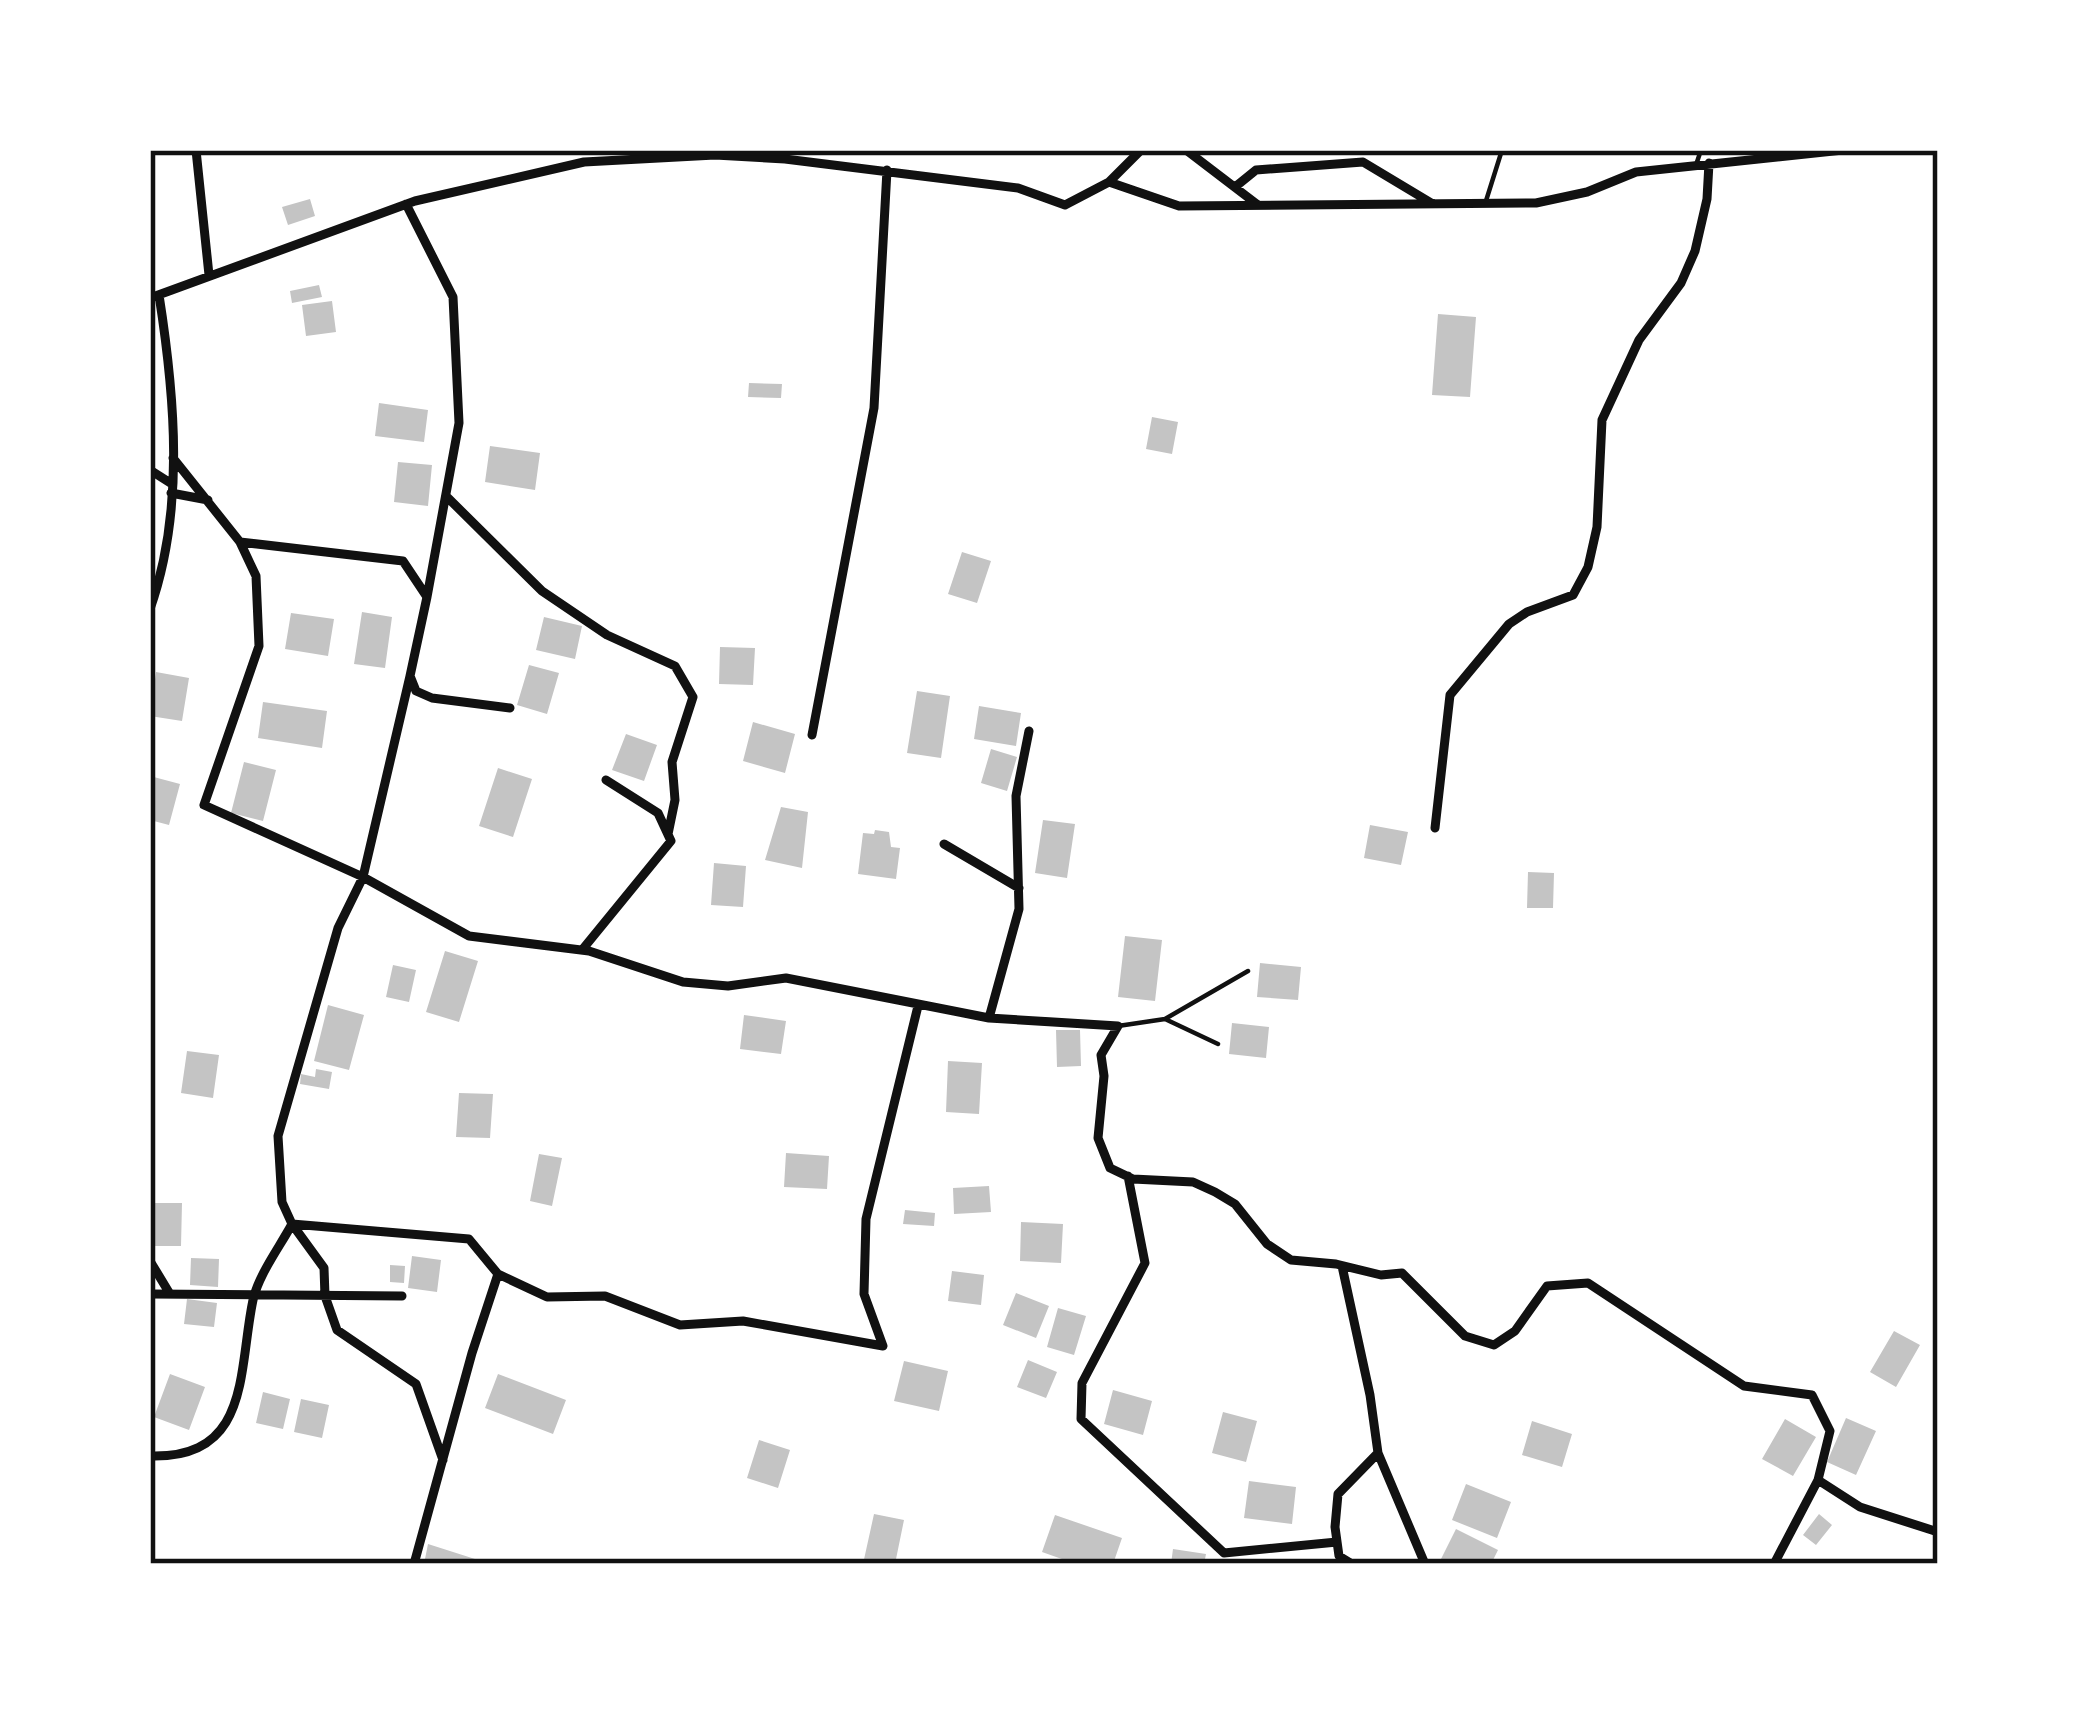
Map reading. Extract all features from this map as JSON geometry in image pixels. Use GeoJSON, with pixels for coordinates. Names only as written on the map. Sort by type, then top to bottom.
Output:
{"type":"FeatureCollection","features":[{"type":"Feature","properties":{"kind":"street"},"geometry":{"type":"LineString","coordinates":[[196,150],[209,275]]}},
{"type":"Feature","properties":{"kind":"street"},"geometry":{"type":"LineString","coordinates":[[150,609],[163,563],[173,458],[172,393],[154,296],[406,205],[592,156],[787,155],[1018,188],[1065,205],[1108,182],[1142,150]]}},
{"type":"Feature","properties":{"kind":"street"},"geometry":{"type":"LineString","coordinates":[[1186,150],[1259,206]]}},
{"type":"Feature","properties":{"kind":"street"},"geometry":{"type":"LineString","coordinates":[[1108,182],[1179,206],[1536,203],[1587,193],[1636,172],[1843,150]]}},
{"type":"Feature","properties":{"kind":"street"},"geometry":{"type":"LineString","coordinates":[[1234,187],[1256,170],[1363,162],[1433,205]]}},
{"type":"Feature","properties":{"kind":"street"},"geometry":{"type":"LineString","coordinates":[[1435,828],[1450,695],[1509,624],[1527,612],[1573,596],[1588,567],[1601,495],[1602,420],[1640,340],[1688,267],[1707,199],[1709,163]]}},
{"type":"Feature","properties":{"kind":"street"},"geometry":{"type":"LineString","coordinates":[[812,735],[874,408],[887,170]]}},
{"type":"Feature","properties":{"kind":"street"},"geometry":{"type":"LineString","coordinates":[[406,205],[454,296],[459,423],[428,597],[363,877],[338,928],[278,1136],[282,1202],[292,1225],[324,1268],[325,1296],[337,1330],[416,1384],[444,1462]]}},
{"type":"Feature","properties":{"kind":"street"},"geometry":{"type":"LineString","coordinates":[[173,458],[240,542],[256,576],[260,646],[204,805],[363,877],[470,936],[582,950],[683,982],[728,986],[786,978],[989,1018],[1118,1026],[1102,1055],[1097,1138],[1110,1168],[1128,1177],[1192,1182],[1234,1204],[1267,1244],[1291,1260],[1381,1275],[1402,1273],[1465,1336],[1493,1345],[1515,1330],[1547,1286],[1588,1283],[1744,1386],[1812,1395],[1830,1431],[1817,1480],[1774,1564]]}},
{"type":"Feature","properties":{"kind":"street"},"geometry":{"type":"LineString","coordinates":[[150,470],[172,488],[208,500]]}},
{"type":"Feature","properties":{"kind":"street"},"geometry":{"type":"LineString","coordinates":[[446,496],[542,591],[607,635],[675,666],[693,697],[672,763],[675,800],[668,834]]}},
{"type":"Feature","properties":{"kind":"street"},"geometry":{"type":"LineString","coordinates":[[240,542],[403,561],[428,597]]}},
{"type":"Feature","properties":{"kind":"street"},"geometry":{"type":"LineString","coordinates":[[410,676],[416,691],[432,698],[510,708]]}},
{"type":"Feature","properties":{"kind":"street"},"geometry":{"type":"LineString","coordinates":[[989,1018],[1019,909],[1016,796],[1030,731]]}},
{"type":"Feature","properties":{"kind":"street"},"geometry":{"type":"LineString","coordinates":[[582,950],[670,841],[658,813],[607,780]]}},
{"type":"Feature","properties":{"kind":"street"},"geometry":{"type":"LineString","coordinates":[[944,844],[1019,888]]}},
{"type":"Feature","properties":{"kind":"street"},"geometry":{"type":"LineString","coordinates":[[292,1225],[470,1239],[498,1274],[547,1298],[605,1297],[680,1325],[743,1321],[883,1346],[864,1294],[866,1219],[918,1006]]}},
{"type":"Feature","properties":{"kind":"street"},"geometry":{"type":"LineString","coordinates":[[1128,1177],[1145,1263],[1082,1383],[1081,1419],[1224,1553],[1337,1542]]}},
{"type":"Feature","properties":{"kind":"street"},"geometry":{"type":"LineString","coordinates":[[150,1456],[184,1457],[217,1436],[242,1387],[254,1294],[292,1225]]}},
{"type":"Feature","properties":{"kind":"street"},"geometry":{"type":"LineString","coordinates":[[150,1261],[170,1294]]}},
{"type":"Feature","properties":{"kind":"street"},"geometry":{"type":"LineString","coordinates":[[1342,1266],[1378,1453],[1425,1564]]}},
{"type":"Feature","properties":{"kind":"street"},"geometry":{"type":"LineString","coordinates":[[414,1564],[498,1274]]}},
{"type":"Feature","properties":{"kind":"street"},"geometry":{"type":"LineString","coordinates":[[150,1294],[402,1296]]}},
{"type":"Feature","properties":{"kind":"street"},"geometry":{"type":"LineString","coordinates":[[1352,1564],[1339,1556],[1337,1494],[1378,1453]]}},
{"type":"Feature","properties":{"kind":"street"},"geometry":{"type":"LineString","coordinates":[[1817,1480],[1860,1507],[1938,1532]]}},
{"type":"Feature","properties":{"kind":"lane"},"geometry":{"type":"LineString","coordinates":[[1485,204],[1502,150]]}},
{"type":"Feature","properties":{"kind":"lane"},"geometry":{"type":"LineString","coordinates":[[1696,165],[1701,150]]}},
{"type":"Feature","properties":{"kind":"lane"},"geometry":{"type":"LineString","coordinates":[[1118,1026],[1165,1019],[1248,971]]}},
{"type":"Feature","properties":{"kind":"lane"},"geometry":{"type":"LineString","coordinates":[[1165,1019],[1218,1044]]}},
{"type":"Feature","properties":{"kind":"building"},"geometry":{"type":"Polygon","coordinates":[[[310,199],[315,216],[288,225],[282,207],[310,199]]]}},
{"type":"Feature","properties":{"kind":"building"},"geometry":{"type":"Polygon","coordinates":[[[319,285],[322,297],[292,303],[290,291],[319,285]]]}},
{"type":"Feature","properties":{"kind":"building"},"geometry":{"type":"Polygon","coordinates":[[[332,301],[336,332],[306,336],[302,305],[332,301]]]}},
{"type":"Feature","properties":{"kind":"building"},"geometry":{"type":"Polygon","coordinates":[[[1438,314],[1476,317],[1470,397],[1432,395],[1438,314]]]}},
{"type":"Feature","properties":{"kind":"building"},"geometry":{"type":"Polygon","coordinates":[[[749,383],[782,384],[781,398],[748,397],[749,383]]]}},
{"type":"Feature","properties":{"kind":"building"},"geometry":{"type":"Polygon","coordinates":[[[379,403],[428,410],[424,442],[375,436],[379,403]]]}},
{"type":"Feature","properties":{"kind":"building"},"geometry":{"type":"Polygon","coordinates":[[[1152,417],[1178,422],[1172,454],[1146,449],[1152,417]]]}},
{"type":"Feature","properties":{"kind":"building"},"geometry":{"type":"Polygon","coordinates":[[[490,446],[540,453],[535,490],[485,482],[490,446]]]}},
{"type":"Feature","properties":{"kind":"building"},"geometry":{"type":"Polygon","coordinates":[[[398,462],[432,465],[428,506],[394,502],[398,462]]]}},
{"type":"Feature","properties":{"kind":"building"},"geometry":{"type":"Polygon","coordinates":[[[962,552],[991,561],[977,603],[948,594],[962,552]]]}},
{"type":"Feature","properties":{"kind":"building"},"geometry":{"type":"Polygon","coordinates":[[[362,612],[392,617],[385,668],[354,664],[362,612]]]}},
{"type":"Feature","properties":{"kind":"building"},"geometry":{"type":"Polygon","coordinates":[[[291,613],[334,619],[328,656],[285,649],[291,613]]]}},
{"type":"Feature","properties":{"kind":"building"},"geometry":{"type":"Polygon","coordinates":[[[544,617],[582,626],[575,659],[536,650],[544,617]]]}},
{"type":"Feature","properties":{"kind":"building"},"geometry":{"type":"Polygon","coordinates":[[[720,647],[755,648],[753,685],[719,684],[720,647]]]}},
{"type":"Feature","properties":{"kind":"building"},"geometry":{"type":"Polygon","coordinates":[[[529,665],[559,673],[547,714],[517,705],[529,665]]]}},
{"type":"Feature","properties":{"kind":"building"},"geometry":{"type":"Polygon","coordinates":[[[156,672],[189,678],[182,721],[150,716],[156,672]]]}},
{"type":"Feature","properties":{"kind":"building"},"geometry":{"type":"Polygon","coordinates":[[[917,691],[950,696],[941,758],[907,753],[917,691]]]}},
{"type":"Feature","properties":{"kind":"building"},"geometry":{"type":"Polygon","coordinates":[[[263,702],[327,711],[322,748],[258,738],[263,702]]]}},
{"type":"Feature","properties":{"kind":"building"},"geometry":{"type":"Polygon","coordinates":[[[979,706],[1021,713],[1016,746],[974,739],[979,706]]]}},
{"type":"Feature","properties":{"kind":"building"},"geometry":{"type":"Polygon","coordinates":[[[753,722],[795,734],[785,773],[743,761],[753,722]]]}},
{"type":"Feature","properties":{"kind":"building"},"geometry":{"type":"Polygon","coordinates":[[[626,734],[657,745],[644,781],[612,770],[626,734]]]}},
{"type":"Feature","properties":{"kind":"building"},"geometry":{"type":"Polygon","coordinates":[[[991,749],[1017,757],[1007,791],[981,783],[991,749]]]}},
{"type":"Feature","properties":{"kind":"building"},"geometry":{"type":"Polygon","coordinates":[[[244,762],[276,770],[263,821],[231,813],[244,762]]]}},
{"type":"Feature","properties":{"kind":"building"},"geometry":{"type":"Polygon","coordinates":[[[498,768],[532,779],[513,837],[479,826],[498,768]]]}},
{"type":"Feature","properties":{"kind":"building"},"geometry":{"type":"Polygon","coordinates":[[[150,776],[180,784],[169,825],[150,820],[150,776]]]}},
{"type":"Feature","properties":{"kind":"building"},"geometry":{"type":"Polygon","coordinates":[[[781,807],[808,812],[802,868],[765,860],[781,807]]]}},
{"type":"Feature","properties":{"kind":"building"},"geometry":{"type":"Polygon","coordinates":[[[1043,820],[1075,824],[1067,878],[1035,873],[1043,820]]]}},
{"type":"Feature","properties":{"kind":"building"},"geometry":{"type":"Polygon","coordinates":[[[1370,825],[1408,832],[1401,865],[1364,858],[1370,825]]]}},
{"type":"Feature","properties":{"kind":"building"},"geometry":{"type":"Polygon","coordinates":[[[875,830],[889,832],[891,847],[900,848],[896,879],[858,874],[863,833],[874,834],[875,830]]]}},
{"type":"Feature","properties":{"kind":"building"},"geometry":{"type":"Polygon","coordinates":[[[714,863],[746,866],[743,907],[711,905],[714,863]]]}},
{"type":"Feature","properties":{"kind":"building"},"geometry":{"type":"Polygon","coordinates":[[[1528,872],[1554,873],[1553,908],[1527,908],[1528,872]]]}},
{"type":"Feature","properties":{"kind":"building"},"geometry":{"type":"Polygon","coordinates":[[[1125,936],[1162,940],[1155,1001],[1118,997],[1125,936]]]}},
{"type":"Feature","properties":{"kind":"building"},"geometry":{"type":"Polygon","coordinates":[[[445,951],[478,961],[459,1022],[426,1012],[445,951]]]}},
{"type":"Feature","properties":{"kind":"building"},"geometry":{"type":"Polygon","coordinates":[[[1260,963],[1301,967],[1298,1000],[1257,997],[1260,963]]]}},
{"type":"Feature","properties":{"kind":"building"},"geometry":{"type":"Polygon","coordinates":[[[393,965],[416,970],[409,1002],[386,997],[393,965]]]}},
{"type":"Feature","properties":{"kind":"building"},"geometry":{"type":"Polygon","coordinates":[[[328,1005],[364,1015],[349,1070],[314,1061],[328,1005]]]}},
{"type":"Feature","properties":{"kind":"building"},"geometry":{"type":"Polygon","coordinates":[[[744,1015],[786,1021],[781,1054],[740,1049],[744,1015]]]}},
{"type":"Feature","properties":{"kind":"building"},"geometry":{"type":"Polygon","coordinates":[[[1232,1023],[1269,1027],[1266,1058],[1229,1054],[1232,1023]]]}},
{"type":"Feature","properties":{"kind":"building"},"geometry":{"type":"Polygon","coordinates":[[[1056,1030],[1080,1030],[1081,1066],[1057,1067],[1056,1030]]]}},
{"type":"Feature","properties":{"kind":"building"},"geometry":{"type":"Polygon","coordinates":[[[187,1051],[219,1055],[213,1098],[181,1093],[187,1051]]]}},
{"type":"Feature","properties":{"kind":"building"},"geometry":{"type":"Polygon","coordinates":[[[948,1061],[982,1063],[979,1114],[946,1112],[948,1061]]]}},
{"type":"Feature","properties":{"kind":"building"},"geometry":{"type":"Polygon","coordinates":[[[316,1069],[332,1072],[329,1089],[300,1084],[301,1074],[315,1077],[316,1069]]]}},
{"type":"Feature","properties":{"kind":"building"},"geometry":{"type":"Polygon","coordinates":[[[459,1093],[493,1094],[490,1138],[456,1137],[459,1093]]]}},
{"type":"Feature","properties":{"kind":"building"},"geometry":{"type":"Polygon","coordinates":[[[786,1153],[829,1156],[827,1189],[784,1187],[786,1153]]]}},
{"type":"Feature","properties":{"kind":"building"},"geometry":{"type":"Polygon","coordinates":[[[539,1154],[562,1158],[552,1206],[530,1201],[539,1154]]]}},
{"type":"Feature","properties":{"kind":"building"},"geometry":{"type":"Polygon","coordinates":[[[989,1186],[991,1212],[954,1214],[953,1188],[989,1186]]]}},
{"type":"Feature","properties":{"kind":"building"},"geometry":{"type":"Polygon","coordinates":[[[150,1203],[182,1203],[181,1246],[150,1246],[150,1203]]]}},
{"type":"Feature","properties":{"kind":"building"},"geometry":{"type":"Polygon","coordinates":[[[905,1210],[935,1213],[934,1226],[903,1224],[905,1210]]]}},
{"type":"Feature","properties":{"kind":"building"},"geometry":{"type":"Polygon","coordinates":[[[1021,1222],[1063,1224],[1061,1263],[1020,1261],[1021,1222]]]}},
{"type":"Feature","properties":{"kind":"building"},"geometry":{"type":"Polygon","coordinates":[[[412,1256],[441,1260],[437,1292],[408,1288],[412,1256]]]}},
{"type":"Feature","properties":{"kind":"building"},"geometry":{"type":"Polygon","coordinates":[[[191,1258],[219,1259],[218,1287],[190,1285],[191,1258]]]}},
{"type":"Feature","properties":{"kind":"building"},"geometry":{"type":"Polygon","coordinates":[[[390,1265],[405,1266],[404,1283],[390,1282],[390,1265]]]}},
{"type":"Feature","properties":{"kind":"building"},"geometry":{"type":"Polygon","coordinates":[[[952,1271],[984,1275],[981,1305],[948,1301],[952,1271]]]}},
{"type":"Feature","properties":{"kind":"building"},"geometry":{"type":"Polygon","coordinates":[[[1016,1293],[1049,1306],[1036,1338],[1003,1325],[1016,1293]]]}},
{"type":"Feature","properties":{"kind":"building"},"geometry":{"type":"Polygon","coordinates":[[[187,1299],[217,1303],[214,1327],[184,1324],[187,1299]]]}},
{"type":"Feature","properties":{"kind":"building"},"geometry":{"type":"Polygon","coordinates":[[[1058,1308],[1086,1316],[1074,1355],[1047,1347],[1058,1308]]]}},
{"type":"Feature","properties":{"kind":"building"},"geometry":{"type":"Polygon","coordinates":[[[1894,1331],[1920,1345],[1896,1387],[1870,1372],[1894,1331]]]}},
{"type":"Feature","properties":{"kind":"building"},"geometry":{"type":"Polygon","coordinates":[[[1028,1360],[1057,1372],[1046,1398],[1017,1387],[1028,1360]]]}},
{"type":"Feature","properties":{"kind":"building"},"geometry":{"type":"Polygon","coordinates":[[[904,1361],[948,1371],[939,1411],[894,1401],[904,1361]]]}},
{"type":"Feature","properties":{"kind":"building"},"geometry":{"type":"Polygon","coordinates":[[[170,1374],[205,1387],[189,1430],[154,1417],[170,1374]]]}},
{"type":"Feature","properties":{"kind":"building"},"geometry":{"type":"Polygon","coordinates":[[[498,1374],[566,1400],[553,1434],[485,1408],[498,1374]]]}},
{"type":"Feature","properties":{"kind":"building"},"geometry":{"type":"Polygon","coordinates":[[[1113,1390],[1152,1401],[1143,1435],[1104,1424],[1113,1390]]]}},
{"type":"Feature","properties":{"kind":"building"},"geometry":{"type":"Polygon","coordinates":[[[263,1392],[290,1399],[283,1429],[256,1423],[263,1392]]]}},
{"type":"Feature","properties":{"kind":"building"},"geometry":{"type":"Polygon","coordinates":[[[301,1399],[329,1405],[322,1438],[294,1432],[301,1399]]]}},
{"type":"Feature","properties":{"kind":"building"},"geometry":{"type":"Polygon","coordinates":[[[1223,1412],[1257,1421],[1246,1462],[1212,1453],[1223,1412]]]}},
{"type":"Feature","properties":{"kind":"building"},"geometry":{"type":"Polygon","coordinates":[[[1846,1418],[1876,1431],[1856,1475],[1827,1462],[1846,1418]]]}},
{"type":"Feature","properties":{"kind":"building"},"geometry":{"type":"Polygon","coordinates":[[[1785,1419],[1816,1437],[1793,1476],[1762,1459],[1785,1419]]]}},
{"type":"Feature","properties":{"kind":"building"},"geometry":{"type":"Polygon","coordinates":[[[1532,1421],[1572,1434],[1562,1467],[1522,1455],[1532,1421]]]}},
{"type":"Feature","properties":{"kind":"building"},"geometry":{"type":"Polygon","coordinates":[[[759,1440],[790,1450],[778,1488],[747,1478],[759,1440]]]}},
{"type":"Feature","properties":{"kind":"building"},"geometry":{"type":"Polygon","coordinates":[[[1249,1481],[1296,1487],[1292,1524],[1244,1518],[1249,1481]]]}},
{"type":"Feature","properties":{"kind":"building"},"geometry":{"type":"Polygon","coordinates":[[[1466,1484],[1511,1502],[1497,1538],[1452,1520],[1466,1484]]]}},
{"type":"Feature","properties":{"kind":"building"},"geometry":{"type":"Polygon","coordinates":[[[874,1514],[904,1520],[895,1564],[863,1564],[874,1514]]]}},
{"type":"Feature","properties":{"kind":"building"},"geometry":{"type":"Polygon","coordinates":[[[1819,1514],[1832,1525],[1816,1545],[1803,1535],[1819,1514]]]}},
{"type":"Feature","properties":{"kind":"building"},"geometry":{"type":"Polygon","coordinates":[[[1055,1515],[1122,1538],[1113,1564],[1076,1564],[1042,1552],[1055,1515]]]}},
{"type":"Feature","properties":{"kind":"building"},"geometry":{"type":"Polygon","coordinates":[[[1456,1529],[1498,1550],[1491,1564],[1451,1564],[1441,1559],[1456,1529]]]}},
{"type":"Feature","properties":{"kind":"building"},"geometry":{"type":"Polygon","coordinates":[[[428,1544],[475,1559],[473,1564],[424,1564],[428,1544]]]}},
{"type":"Feature","properties":{"kind":"building"},"geometry":{"type":"Polygon","coordinates":[[[1173,1549],[1206,1554],[1204,1564],[1171,1564],[1173,1549]]]}}]}
